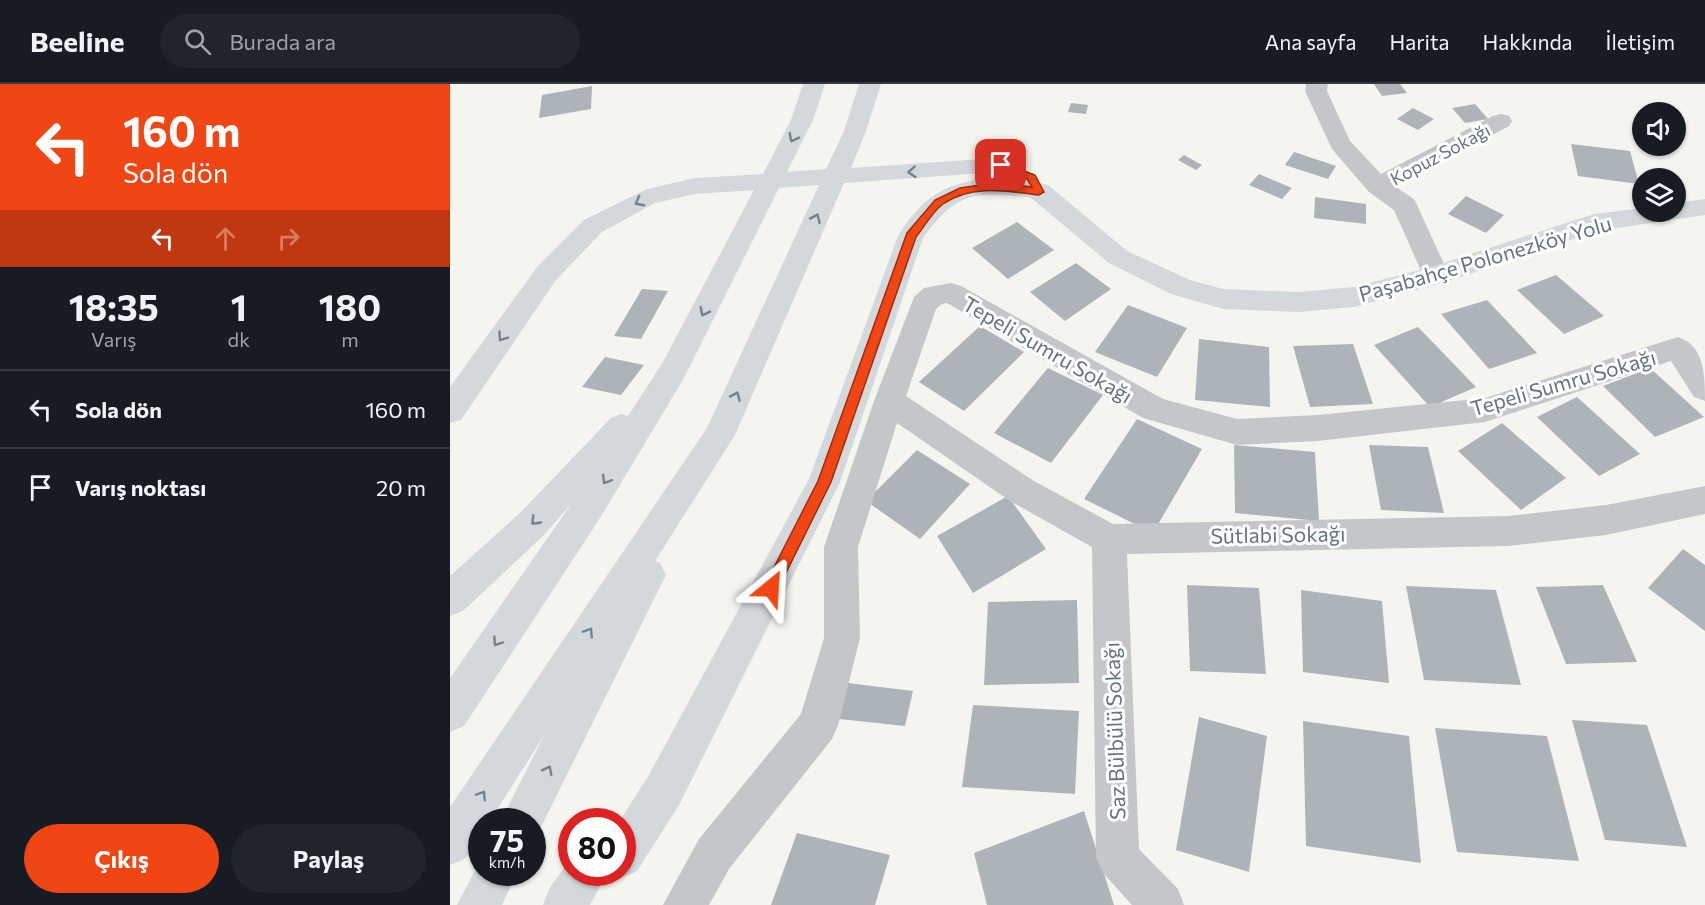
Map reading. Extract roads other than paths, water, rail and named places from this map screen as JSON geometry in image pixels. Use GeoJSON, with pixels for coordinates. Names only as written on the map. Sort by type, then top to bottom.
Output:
{"type":"FeatureCollection","features":[{"type":"Feature","properties":{"kind":"main road"},"geometry":{"type":"LineString","coordinates":[[450,712],[588,508],[674,370],[802,120],[814,84]]}},
{"type":"Feature","properties":{"kind":"main road"},"geometry":{"type":"LineString","coordinates":[[528,808],[719,435],[855,131],[870,84]]}},
{"type":"Feature","properties":{"kind":"main road","name":"Paşabahçe Polonezköy Yolu"},"geometry":{"type":"LineString","coordinates":[[450,411],[547,273],[593,226],[647,197],[695,186],[1001,165],[1031,177],[1039,192],[1118,257],[1181,287],[1224,299],[1299,303],[1354,297],[1436,275],[1594,223],[1632,217]]}},
{"type":"Feature","properties":{"kind":"main road"},"geometry":{"type":"LineString","coordinates":[[636,834],[664,790],[782,568],[824,482],[911,236],[939,202],[964,190],[994,186],[1039,192]]}},
{"type":"Feature","properties":{"kind":"main road","name":"Paşabahçe Polonezköy Yolu"},"geometry":{"type":"LineString","coordinates":[[1686,210],[1705,207]]}},
{"type":"Feature","properties":{"kind":"main road"},"geometry":{"type":"LineString","coordinates":[[450,599],[532,524],[674,370]]}},
{"type":"Feature","properties":{"kind":"main road"},"geometry":{"type":"LineString","coordinates":[[450,844],[719,435]]}},
{"type":"Feature","properties":{"kind":"main road"},"geometry":{"type":"LineString","coordinates":[[627,808],[782,568]]}},
{"type":"Feature","properties":{"kind":"main road"},"geometry":{"type":"LineString","coordinates":[[479,905],[488,886]]}},
{"type":"Feature","properties":{"kind":"main road"},"geometry":{"type":"LineString","coordinates":[[565,905],[577,886]]}},
{"type":"Feature","properties":{"kind":"main road"},"geometry":{"type":"LineString","coordinates":[[591,905],[603,886]]}},
{"type":"Feature","properties":{"kind":"street","name":"Kopuz Sokağı"},"geometry":{"type":"LineString","coordinates":[[1317,84],[1316,91],[1340,144],[1378,186],[1405,205],[1436,275]]}},
{"type":"Feature","properties":{"kind":"street","name":"Kopuz Sokağı"},"geometry":{"type":"LineString","coordinates":[[1378,186],[1501,121]]}},
{"type":"Feature","properties":{"kind":"street","name":"Tepeli Sumru Sokağı"},"geometry":{"type":"LineString","coordinates":[[685,905],[714,854],[818,725],[842,638],[841,547],[924,304],[934,295],[951,293],[1154,410],[1237,432],[1318,428],[1485,410],[1678,348],[1705,389]]}},
{"type":"Feature","properties":{"kind":"street"},"geometry":{"type":"LineString","coordinates":[[889,401],[1022,491],[1109,539]]}},
{"type":"Feature","properties":{"kind":"street","name":"Sütlabi Sokağı"},"geometry":{"type":"LineString","coordinates":[[1109,539],[1199,535],[1508,531],[1606,520],[1705,500]]}},
{"type":"Feature","properties":{"kind":"street","name":"Saz Bülbülü Sokağı"},"geometry":{"type":"LineString","coordinates":[[1109,539],[1118,858],[1162,905]]}}]}
